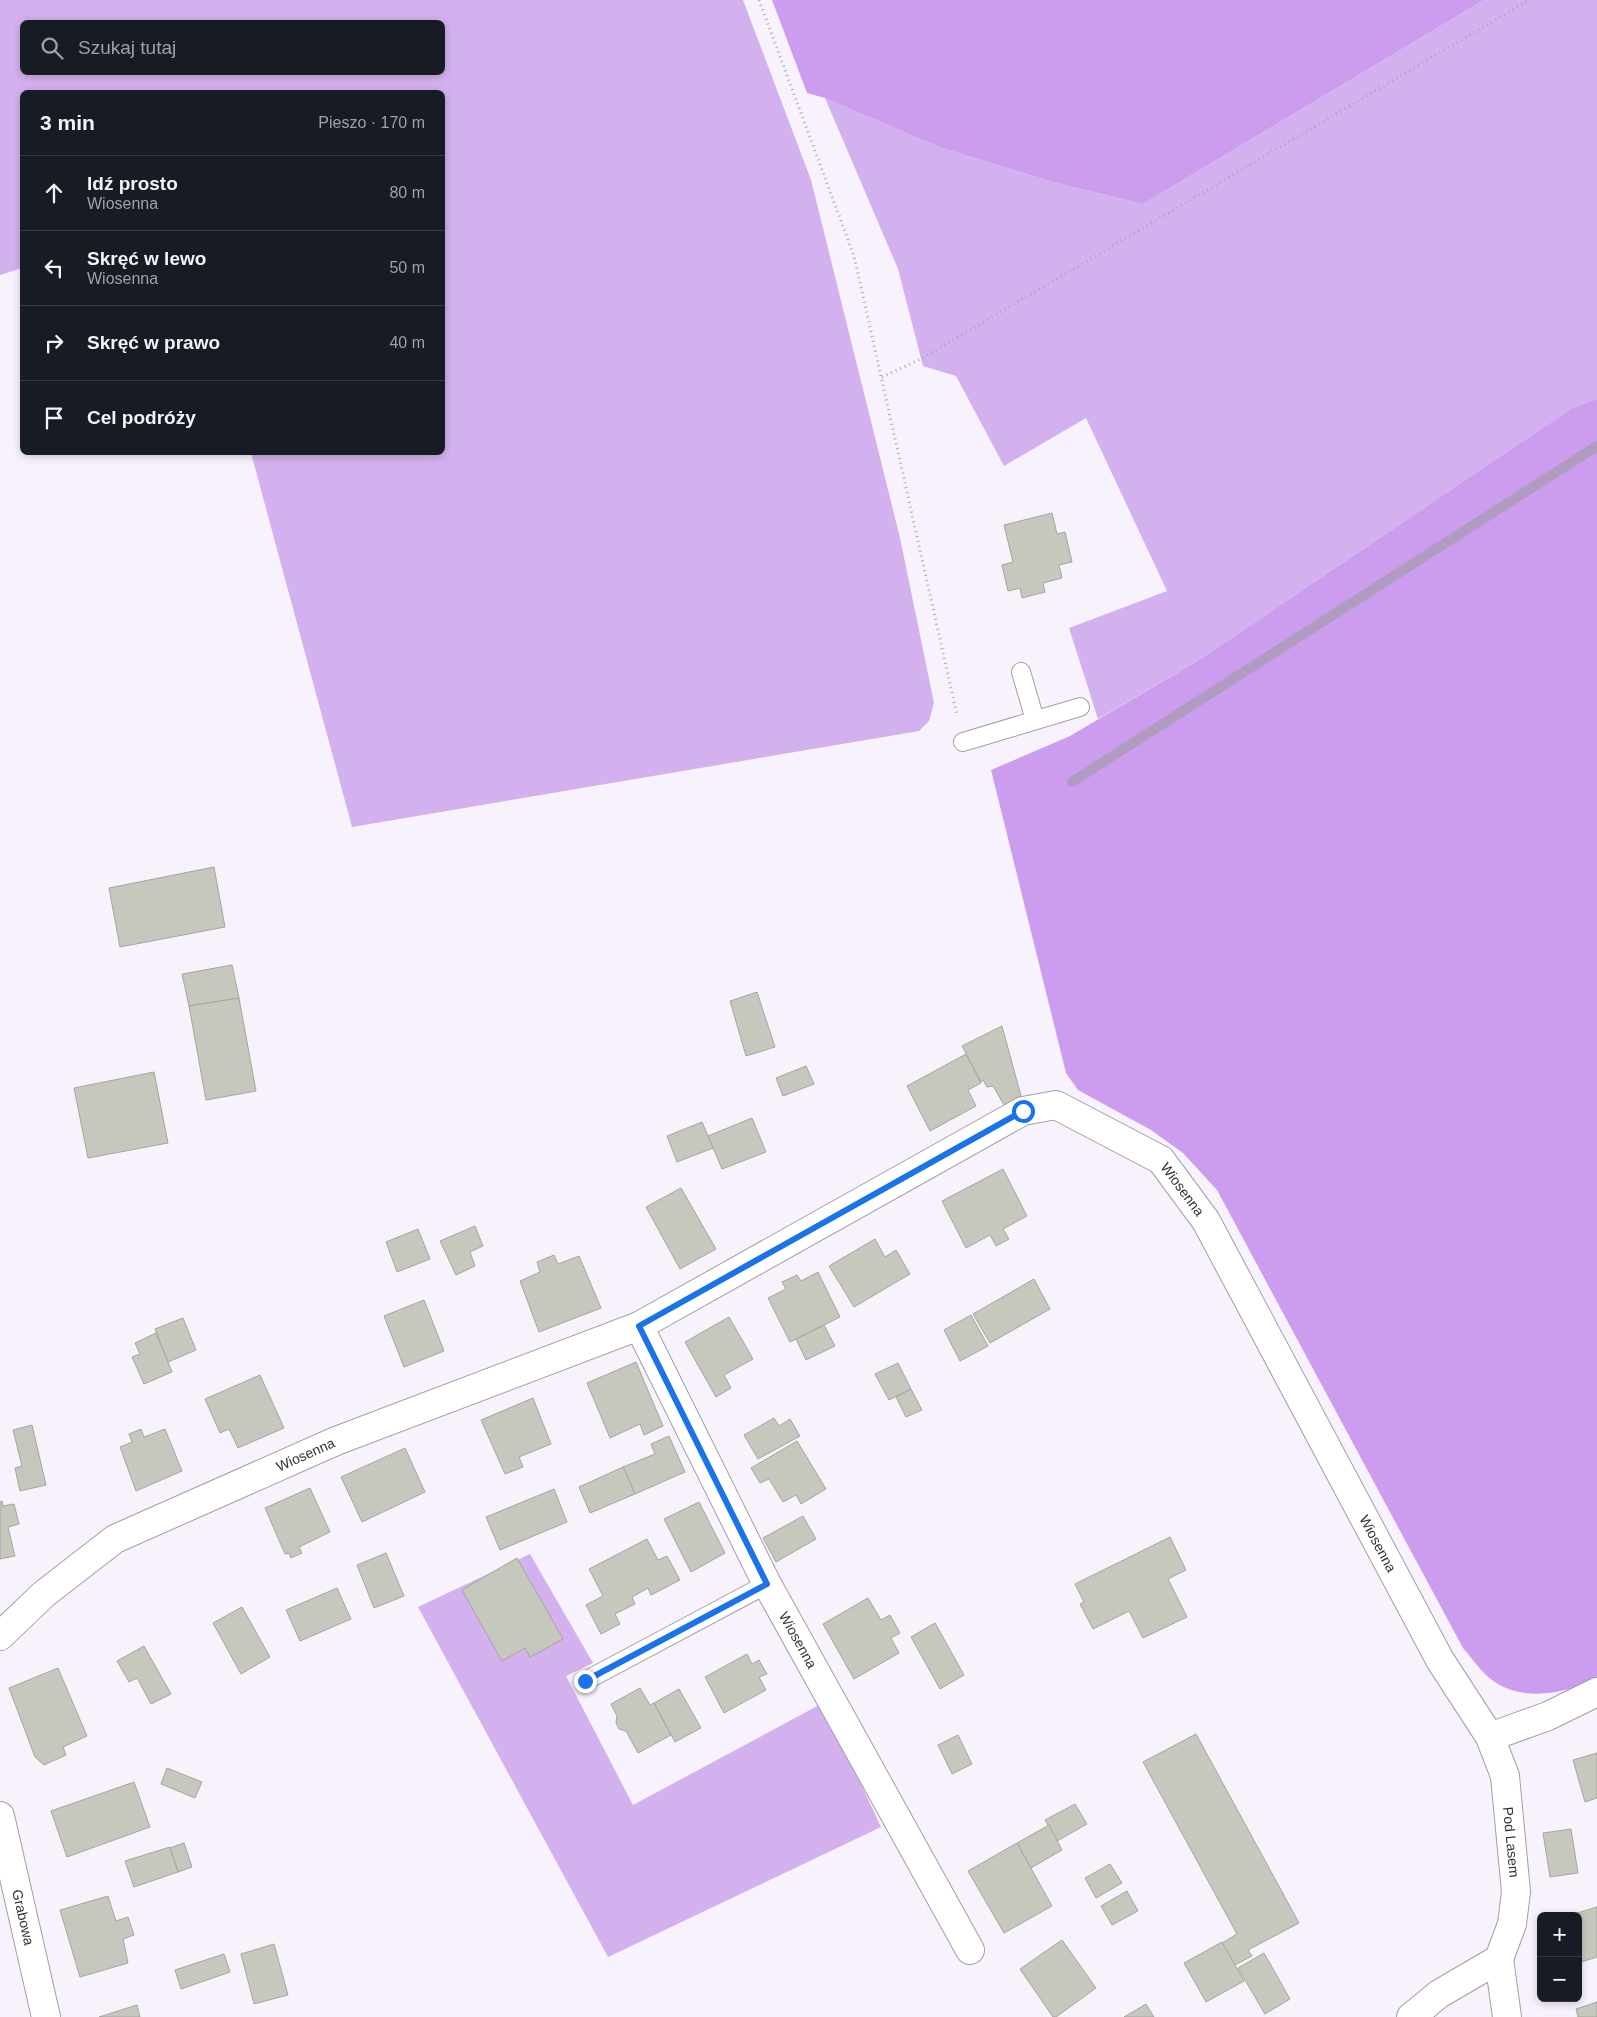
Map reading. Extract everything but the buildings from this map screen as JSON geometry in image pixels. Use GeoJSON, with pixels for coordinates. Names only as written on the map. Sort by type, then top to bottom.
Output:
{"type":"FeatureCollection","features":[{"type":"Feature","properties":{"kind":"street","name":"Wiosenna"},"geometry":{"type":"LineString","coordinates":[[0,1636],[44,1594],[115,1539],[336,1441],[639,1326],[1023,1111],[1056,1105],[1161,1160],[1206,1221],[1440,1660],[1490,1738]]}},
{"type":"Feature","properties":{"kind":"street","name":"Wiosenna"},"geometry":{"type":"LineString","coordinates":[[639,1326],[767,1584],[970,1950]]}},
{"type":"Feature","properties":{"kind":"street"},"geometry":{"type":"LineString","coordinates":[[1490,1738],[1548,1716],[1597,1692]]}},
{"type":"Feature","properties":{"kind":"street","name":"Pod Lasem"},"geometry":{"type":"LineString","coordinates":[[1490,1738],[1505,1776],[1516,1892],[1512,1924],[1499,1959]]}},
{"type":"Feature","properties":{"kind":"street","name":"Grabowa"},"geometry":{"type":"LineString","coordinates":[[0,1816],[46,2017]]}},
{"type":"Feature","properties":{"kind":"street"},"geometry":{"type":"LineString","coordinates":[[1411,2017],[1439,1994],[1499,1959],[1507,2017]]}},
{"type":"Feature","properties":{"kind":"lane"},"geometry":{"type":"LineString","coordinates":[[1021,672],[1036,720]]}},
{"type":"Feature","properties":{"kind":"lane"},"geometry":{"type":"LineString","coordinates":[[963,742],[1080,707]]}},
{"type":"Feature","properties":{"kind":"lane"},"geometry":{"type":"LineString","coordinates":[[585,1681],[767,1584]]}},
{"type":"Feature","properties":{"kind":"path"},"geometry":{"type":"LineString","coordinates":[[759,0],[854,256],[963,742]]}},
{"type":"Feature","properties":{"kind":"path"},"geometry":{"type":"LineString","coordinates":[[882,377],[929,354],[1529,0]]}},
{"type":"Feature","properties":{"kind":"shaded area"},"geometry":{"type":"Polygon","coordinates":[[[0,0],[743,0],[811,180],[900,538],[934,703],[929,721],[919,731],[352,827],[252,455],[445,455],[445,90],[20,90],[20,269],[0,275],[0,0]]]}},
{"type":"Feature","properties":{"kind":"shaded area"},"geometry":{"type":"Polygon","coordinates":[[[772,0],[1484,0],[1143,204],[1056,183],[939,147],[825,98],[807,93],[772,0]]]}},
{"type":"Feature","properties":{"kind":"shaded area"},"geometry":{"type":"Polygon","coordinates":[[[1484,0],[1597,0],[1597,399],[1572,408],[1199,660],[1098,719],[1069,628],[1167,591],[1086,418],[1004,466],[956,376],[923,366],[898,269],[825,98],[939,147],[1056,183],[1143,204],[1484,0]]]}},
{"type":"Feature","properties":{"kind":"shaded area"},"geometry":{"type":"Polygon","coordinates":[[[1597,399],[1597,1678],[1570,1689],[1540,1694],[1511,1690],[1497,1683],[1485,1674],[1463,1648],[1217,1190],[1183,1153],[1151,1130],[1078,1090],[1066,1073],[991,770],[1070,736],[1199,660],[1572,408],[1597,399]]]}},
{"type":"Feature","properties":{"kind":"shaded area"},"geometry":{"type":"Polygon","coordinates":[[[530,1554],[593,1663],[566,1676],[633,1805],[823,1703],[881,1827],[608,1957],[418,1607],[530,1554]]]}},
{"type":"Feature","properties":{"kind":"waterway"},"geometry":{"type":"LineString","coordinates":[[1072,782],[1597,446]]}},
{"type":"Feature","properties":{"kind":"route"},"geometry":{"type":"LineString","coordinates":[[585,1681],[767,1584],[639,1326],[1023,1111]]}}]}
